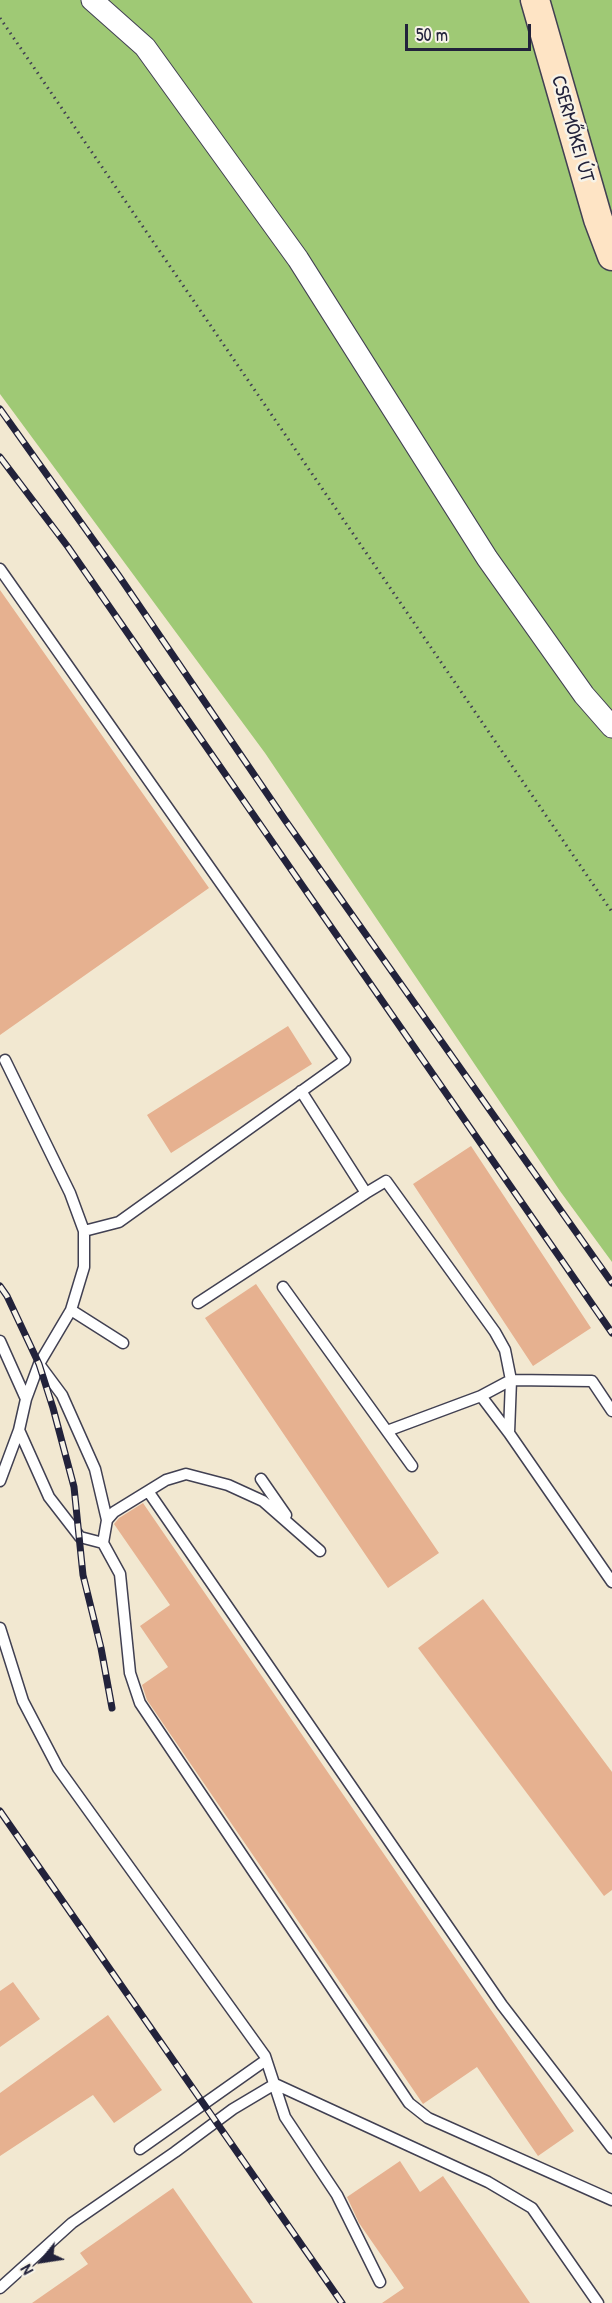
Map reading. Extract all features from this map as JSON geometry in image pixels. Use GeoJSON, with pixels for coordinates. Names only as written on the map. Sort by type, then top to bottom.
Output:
{"type":"FeatureCollection","features":[{"type":"Feature","properties":{"kind":"main road","name":"CSERMŐKEI ÚT"},"geometry":{"type":"LineString","coordinates":[[535,0],[598,219],[612,256]]}},
{"type":"Feature","properties":{"kind":"street"},"geometry":{"type":"LineString","coordinates":[[92,0],[145,46],[291,250],[486,558],[584,695],[612,727]]}},
{"type":"Feature","properties":{"kind":"lane"},"geometry":{"type":"LineString","coordinates":[[0,569],[345,1060],[118,1222],[84,1231]]}},
{"type":"Feature","properties":{"kind":"lane"},"geometry":{"type":"LineString","coordinates":[[0,1481],[19,1430],[26,1399],[39,1364],[71,1310],[84,1267],[84,1231],[70,1193],[5,1060]]}},
{"type":"Feature","properties":{"kind":"lane"},"geometry":{"type":"LineString","coordinates":[[301,1091],[366,1193]]}},
{"type":"Feature","properties":{"kind":"lane"},"geometry":{"type":"LineString","coordinates":[[198,1303],[386,1181],[495,1332],[505,1350],[511,1380],[509,1433]]}},
{"type":"Feature","properties":{"kind":"lane"},"geometry":{"type":"LineString","coordinates":[[283,1287],[412,1466]]}},
{"type":"Feature","properties":{"kind":"lane"},"geometry":{"type":"LineString","coordinates":[[71,1310],[123,1343]]}},
{"type":"Feature","properties":{"kind":"lane"},"geometry":{"type":"LineString","coordinates":[[0,1341],[26,1399]]}},
{"type":"Feature","properties":{"kind":"lane"},"geometry":{"type":"LineString","coordinates":[[39,1364],[62,1395],[95,1469],[107,1520],[103,1543],[120,1574],[130,1673],[140,1703],[409,2103],[428,2118],[612,2200]]}},
{"type":"Feature","properties":{"kind":"lane"},"geometry":{"type":"LineString","coordinates":[[387,1431],[481,1396],[511,1380],[592,1381],[612,1411]]}},
{"type":"Feature","properties":{"kind":"lane"},"geometry":{"type":"LineString","coordinates":[[481,1396],[612,1582]]}},
{"type":"Feature","properties":{"kind":"lane"},"geometry":{"type":"LineString","coordinates":[[19,1430],[49,1497],[80,1538],[103,1543]]}},
{"type":"Feature","properties":{"kind":"lane"},"geometry":{"type":"LineString","coordinates":[[107,1520],[114,1512],[166,1480],[186,1474],[228,1485],[263,1501],[320,1551]]}},
{"type":"Feature","properties":{"kind":"lane"},"geometry":{"type":"LineString","coordinates":[[261,1479],[297,1530]]}},
{"type":"Feature","properties":{"kind":"lane"},"geometry":{"type":"LineString","coordinates":[[148,1491],[502,2005],[612,2148]]}},
{"type":"Feature","properties":{"kind":"lane"},"geometry":{"type":"LineString","coordinates":[[0,1628],[23,1701],[58,1768],[266,2060],[285,2117],[337,2195],[380,2282]]}},
{"type":"Feature","properties":{"kind":"lane"},"geometry":{"type":"LineString","coordinates":[[140,2150],[266,2060]]}},
{"type":"Feature","properties":{"kind":"lane"},"geometry":{"type":"LineString","coordinates":[[0,2288],[72,2223],[233,2109],[275,2084]]}},
{"type":"Feature","properties":{"kind":"lane"},"geometry":{"type":"LineString","coordinates":[[275,2084],[488,2182],[532,2208],[598,2303]]}},
{"type":"Feature","properties":{"kind":"path"},"geometry":{"type":"LineString","coordinates":[[0,18],[612,912]]}},
{"type":"Feature","properties":{"kind":"green space"},"geometry":{"type":"Polygon","coordinates":[[[0,0],[612,0],[612,1262],[560,1191],[265,753],[0,394],[0,0]]]}},
{"type":"Feature","properties":{"kind":"building"},"geometry":{"type":"Polygon","coordinates":[[[0,590],[209,888],[0,1035],[0,590]]]}},
{"type":"Feature","properties":{"kind":"building"},"geometry":{"type":"Polygon","coordinates":[[[288,1026],[312,1064],[171,1153],[147,1115],[288,1026]]]}},
{"type":"Feature","properties":{"kind":"building"},"geometry":{"type":"Polygon","coordinates":[[[471,1146],[591,1328],[533,1366],[413,1184],[471,1146]]]}},
{"type":"Feature","properties":{"kind":"building"},"geometry":{"type":"Polygon","coordinates":[[[256,1284],[439,1553],[388,1588],[205,1318],[256,1284]]]}},
{"type":"Feature","properties":{"kind":"building"},"geometry":{"type":"Polygon","coordinates":[[[143,1503],[574,2131],[538,2156],[477,2067],[423,2104],[147,1700],[142,1685],[168,1667],[140,1626],[170,1605],[114,1524],[119,1518],[143,1503]]]}},
{"type":"Feature","properties":{"kind":"building"},"geometry":{"type":"Polygon","coordinates":[[[483,1599],[612,1772],[612,1890],[604,1896],[418,1648],[483,1599]]]}},
{"type":"Feature","properties":{"kind":"building"},"geometry":{"type":"Polygon","coordinates":[[[13,1982],[40,2019],[0,2047],[0,1991],[13,1982]]]}},
{"type":"Feature","properties":{"kind":"building"},"geometry":{"type":"Polygon","coordinates":[[[108,2015],[162,2090],[114,2123],[93,2095],[0,2156],[0,2093],[108,2015]]]}},
{"type":"Feature","properties":{"kind":"building"},"geometry":{"type":"Polygon","coordinates":[[[400,2161],[420,2192],[443,2176],[530,2303],[382,2303],[404,2288],[359,2223],[347,2197],[400,2161]]]}},
{"type":"Feature","properties":{"kind":"building"},"geometry":{"type":"Polygon","coordinates":[[[173,2188],[253,2303],[32,2303],[88,2264],[80,2253],[173,2188]]]}},
{"type":"Feature","properties":{"kind":"railway"},"geometry":{"type":"LineString","coordinates":[[0,409],[119,576],[285,820],[612,1283]]}},
{"type":"Feature","properties":{"kind":"railway"},"geometry":{"type":"LineString","coordinates":[[0,457],[68,547],[612,1333]]}},
{"type":"Feature","properties":{"kind":"railway"},"geometry":{"type":"LineString","coordinates":[[0,1286],[39,1364],[74,1487],[83,1575],[101,1648],[112,1708]]}},
{"type":"Feature","properties":{"kind":"railway"},"geometry":{"type":"LineString","coordinates":[[0,1811],[342,2303]]}}]}
